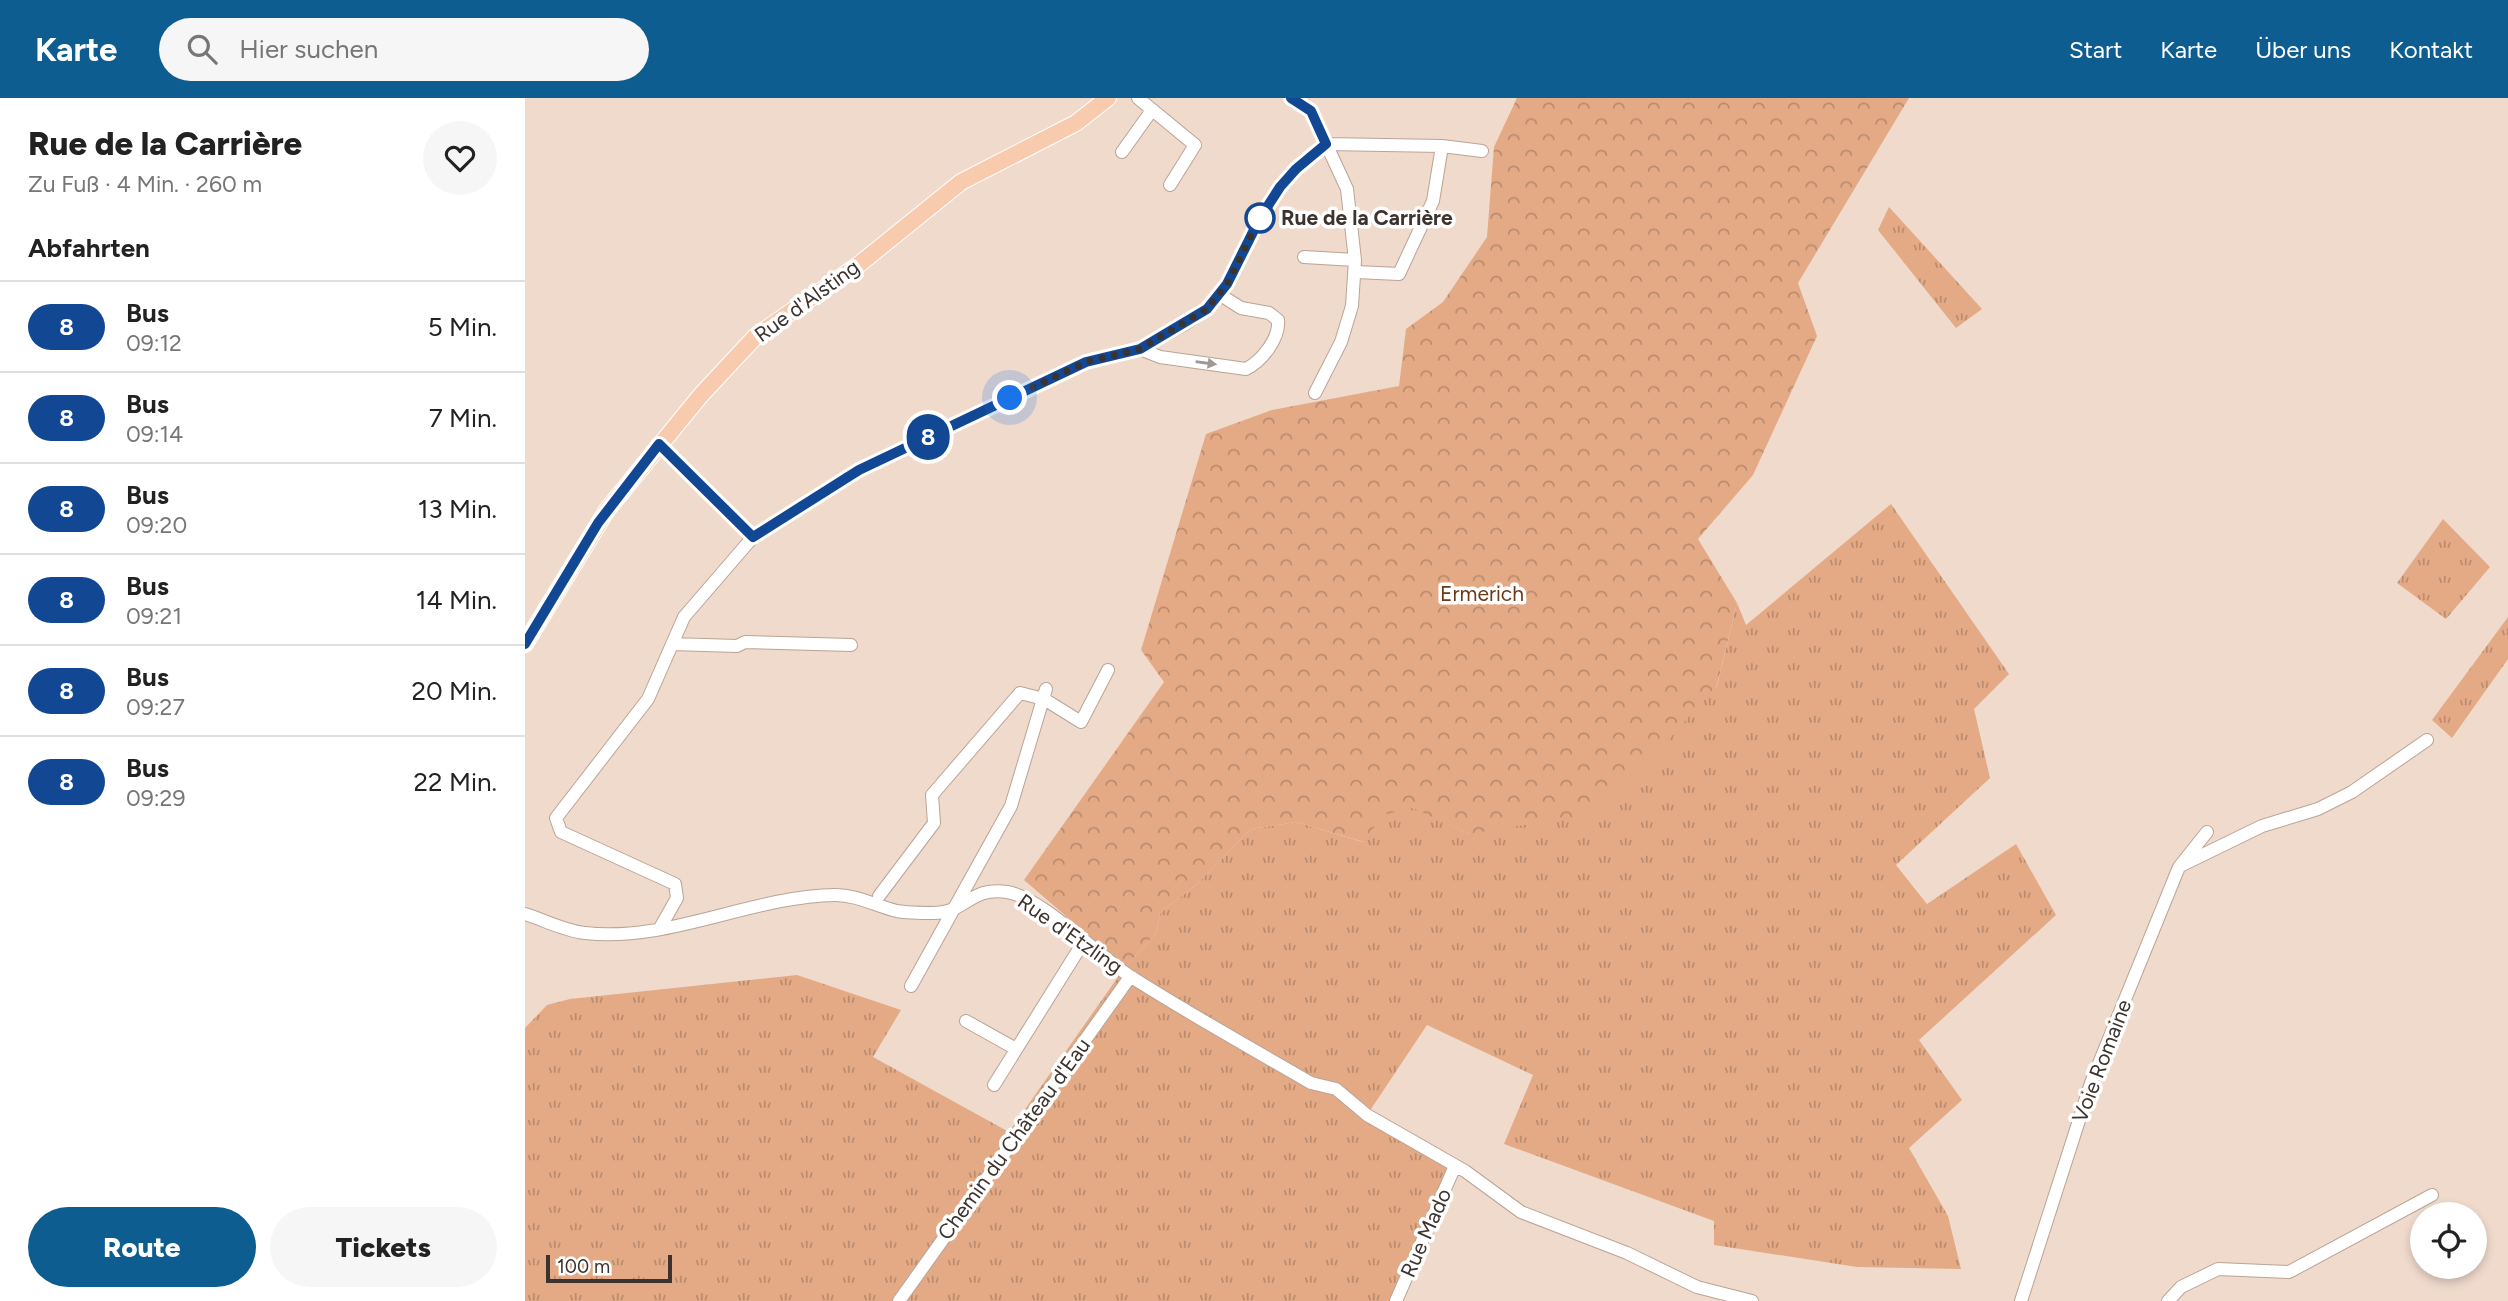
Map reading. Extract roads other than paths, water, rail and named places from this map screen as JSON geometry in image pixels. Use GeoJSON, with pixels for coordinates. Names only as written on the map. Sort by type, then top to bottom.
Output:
{"type":"FeatureCollection","features":[{"type":"Feature","properties":{"kind":"main road","name":"Rue d'Alsting"},"geometry":{"type":"LineString","coordinates":[[525,644],[598,523],[659,444],[723,370],[774,322],[857,266],[961,182],[1076,123],[1108,98]]}},
{"type":"Feature","properties":{"kind":"street"},"geometry":{"type":"LineString","coordinates":[[1138,98],[1195,145],[1170,185]]}},
{"type":"Feature","properties":{"kind":"street"},"geometry":{"type":"LineString","coordinates":[[1291,98],[1311,111],[1347,189],[1356,266],[1352,306],[1341,342],[1315,393]]}},
{"type":"Feature","properties":{"kind":"street"},"geometry":{"type":"LineString","coordinates":[[1122,152],[1152,110]]}},
{"type":"Feature","properties":{"kind":"street"},"geometry":{"type":"LineString","coordinates":[[660,928],[677,898],[675,884],[561,832],[556,818],[648,699],[684,617],[753,537],[859,470],[1086,362],[1140,349],[1207,309],[1219,294],[1280,187],[1296,169],[1326,144],[1442,146],[1482,151]]}},
{"type":"Feature","properties":{"kind":"street"},"geometry":{"type":"LineString","coordinates":[[1304,257],[1399,274],[1433,201],[1442,146]]}},
{"type":"Feature","properties":{"kind":"street"},"geometry":{"type":"LineString","coordinates":[[1140,349],[1160,357],[1246,369],[1253,365],[1263,356],[1279,327],[1278,320],[1269,313],[1241,308],[1219,294]]}},
{"type":"Feature","properties":{"kind":"street"},"geometry":{"type":"LineString","coordinates":[[659,444],[753,537]]}},
{"type":"Feature","properties":{"kind":"street"},"geometry":{"type":"LineString","coordinates":[[672,644],[737,646],[745,642],[758,642],[851,645]]}},
{"type":"Feature","properties":{"kind":"street"},"geometry":{"type":"LineString","coordinates":[[879,896],[934,823],[932,795],[1020,693],[1045,694],[1081,722],[1108,670]]}},
{"type":"Feature","properties":{"kind":"street"},"geometry":{"type":"LineString","coordinates":[[911,986],[1011,806],[1045,694]]}},
{"type":"Feature","properties":{"kind":"street"},"geometry":{"type":"LineString","coordinates":[[2179,867],[2262,826],[2318,809],[2352,792],[2427,740]]}},
{"type":"Feature","properties":{"kind":"street","name":"Voie Romaine"},"geometry":{"type":"LineString","coordinates":[[2021,1301],[2091,1083],[2179,867],[2207,832]]}},
{"type":"Feature","properties":{"kind":"street","name":"Rue d'Etzling"},"geometry":{"type":"LineString","coordinates":[[525,914],[583,933],[613,934],[660,928],[804,897],[838,895],[897,911],[936,913],[955,909],[984,890],[1010,892],[1032,903],[1130,977],[1311,1083],[1336,1089],[1367,1115],[1455,1166],[1521,1212],[1627,1253],[1697,1287],[1752,1301]]}},
{"type":"Feature","properties":{"kind":"street"},"geometry":{"type":"LineString","coordinates":[[994,1084],[1084,941]]}},
{"type":"Feature","properties":{"kind":"street","name":"Chemin du Château d'Eau"},"geometry":{"type":"LineString","coordinates":[[899,1301],[1130,977]]}},
{"type":"Feature","properties":{"kind":"street"},"geometry":{"type":"LineString","coordinates":[[965,1021],[1016,1049]]}},
{"type":"Feature","properties":{"kind":"street","name":"Rue Mado"},"geometry":{"type":"LineString","coordinates":[[1396,1301],[1455,1166]]}},
{"type":"Feature","properties":{"kind":"street"},"geometry":{"type":"LineString","coordinates":[[2168,1301],[2181,1287],[2218,1269],[2288,1272],[2432,1195]]}},
{"type":"Feature","properties":{"kind":"place","name":"Rue de la Carrière"},"geometry":{"type":"Point","coordinates":[1260,218]}},
{"type":"Feature","properties":{"kind":"park label","name":"Ermerich"},"geometry":{"type":"Point","coordinates":[1482,594]}}]}
